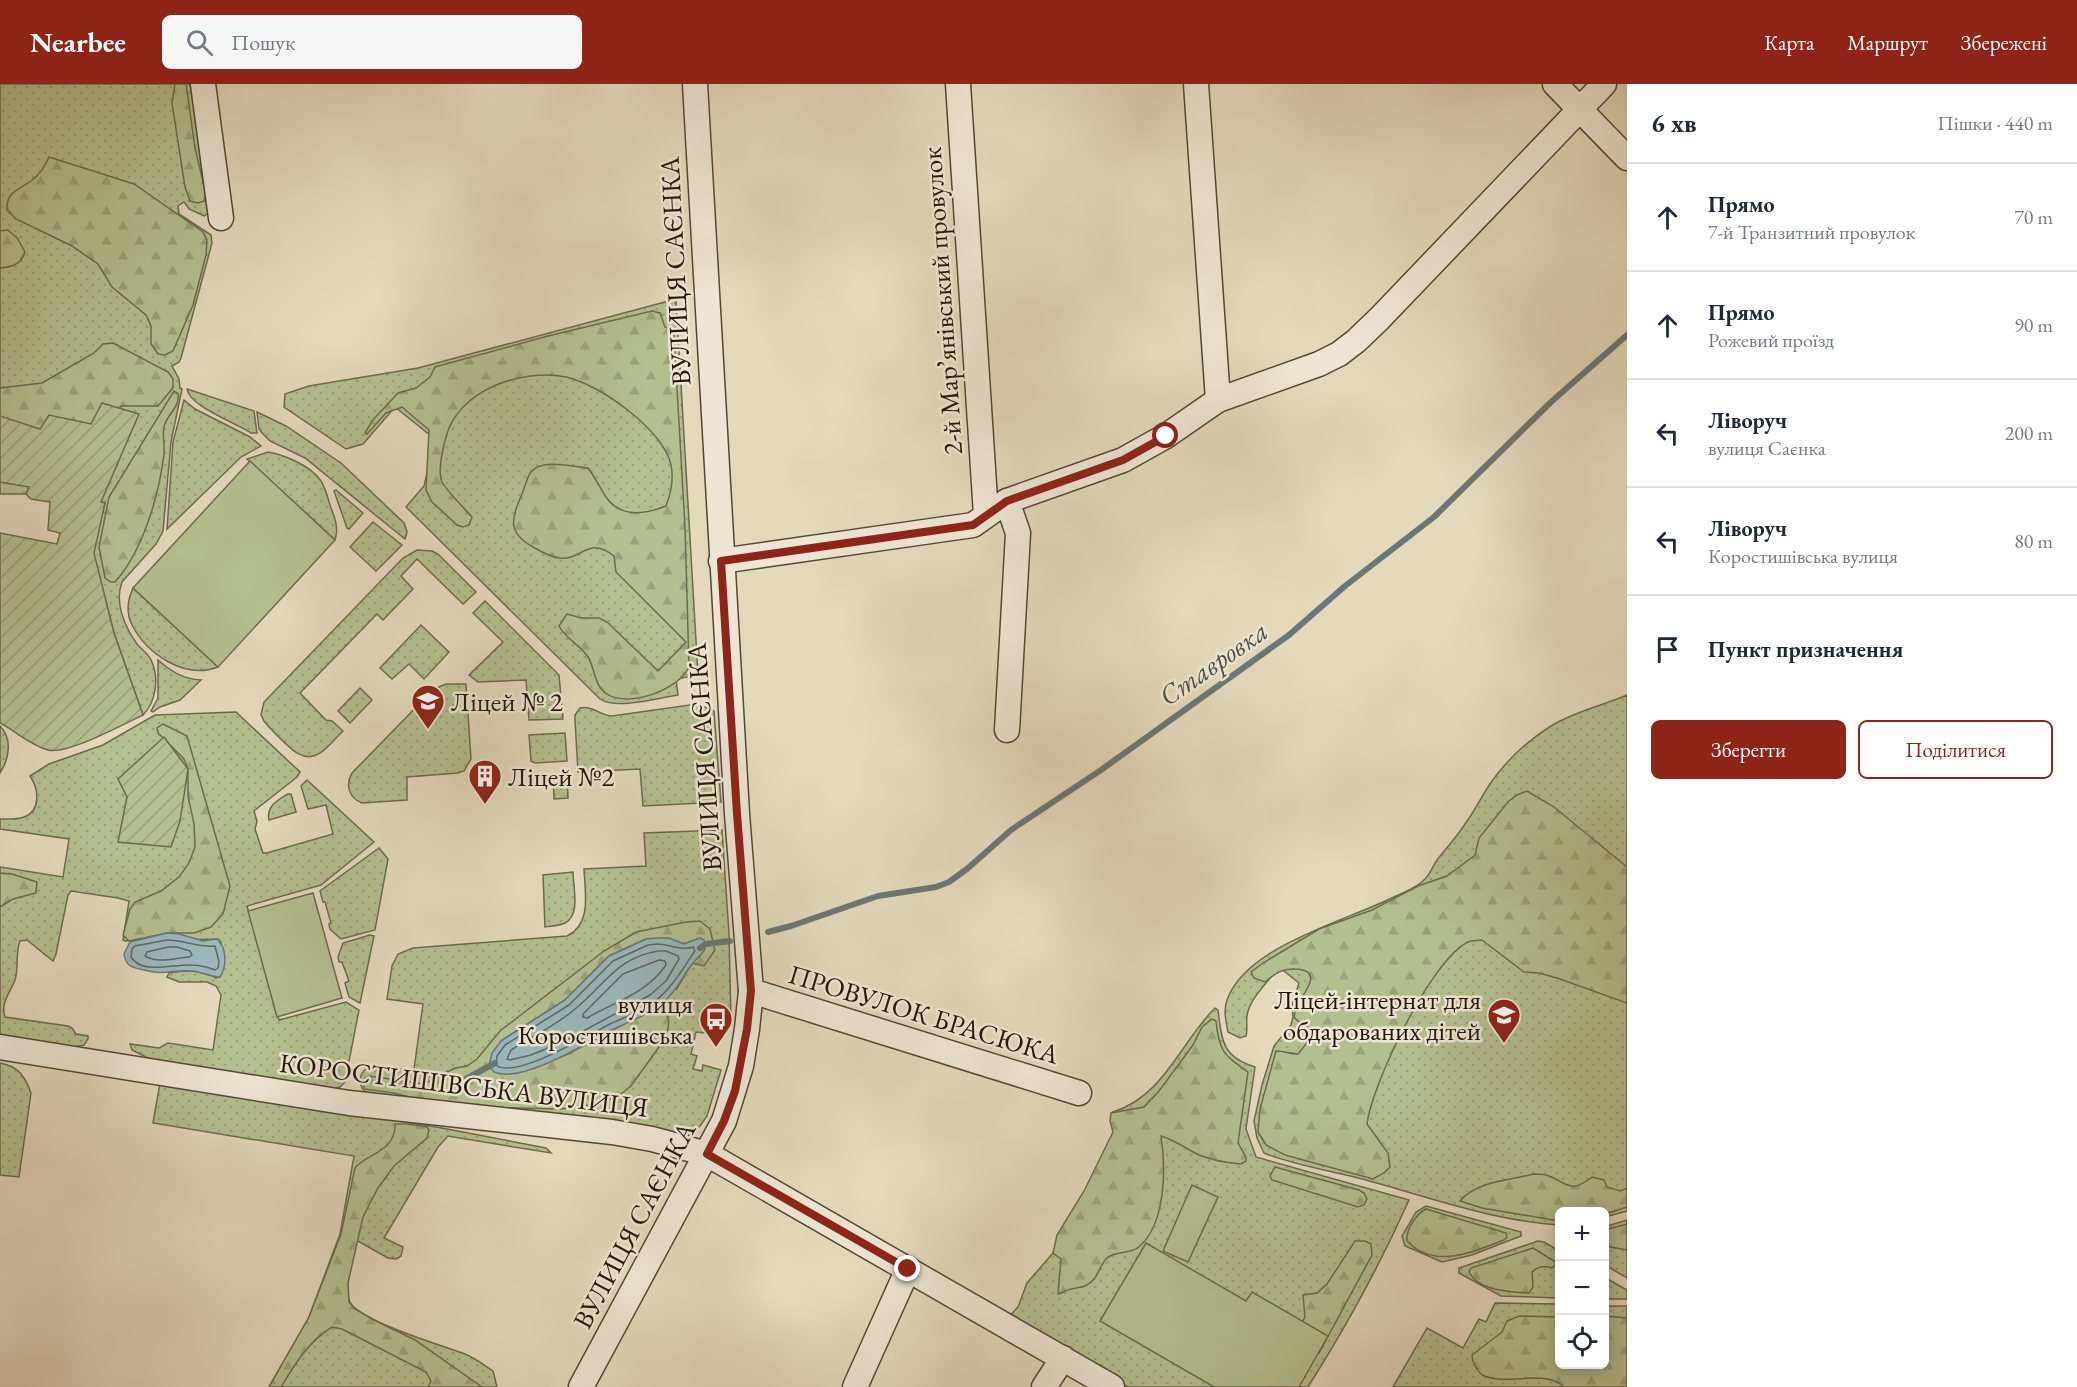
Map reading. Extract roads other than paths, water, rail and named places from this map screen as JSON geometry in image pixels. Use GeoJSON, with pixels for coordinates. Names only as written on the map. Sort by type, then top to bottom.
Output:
{"type":"FeatureCollection","features":[{"type":"Feature","properties":{"kind":"street"},"geometry":{"type":"LineString","coordinates":[[203,84],[221,219]]}},
{"type":"Feature","properties":{"kind":"street","name":"ВУЛИЦЯ САЄНКА"},"geometry":{"type":"LineString","coordinates":[[581,1387],[724,1121],[735,1091],[747,1029],[751,991],[721,561],[695,84]]}},
{"type":"Feature","properties":{"kind":"street","name":"2-й Марʼянівський провулок"},"geometry":{"type":"LineString","coordinates":[[958,84],[986,515]]}},
{"type":"Feature","properties":{"kind":"street"},"geometry":{"type":"LineString","coordinates":[[1196,84],[1218,400]]}},
{"type":"Feature","properties":{"kind":"street"},"geometry":{"type":"LineString","coordinates":[[1555,84],[1627,158]]}},
{"type":"Feature","properties":{"kind":"street"},"geometry":{"type":"LineString","coordinates":[[721,561],[973,525],[1007,501],[1123,460],[1166,436],[1218,400],[1319,364],[1338,354],[1356,341],[1604,84]]}},
{"type":"Feature","properties":{"kind":"street"},"geometry":{"type":"LineString","coordinates":[[1007,501],[1018,533],[1007,730]]}},
{"type":"Feature","properties":{"kind":"street","name":"ПРОВУЛОК БРАСЮКА"},"geometry":{"type":"LineString","coordinates":[[751,991],[1078,1093]]}},
{"type":"Feature","properties":{"kind":"street","name":"КОРОСТИШІВСЬКА ВУЛИЦЯ"},"geometry":{"type":"LineString","coordinates":[[0,1047],[349,1103],[622,1134],[652,1139],[707,1154],[1112,1387]]}},
{"type":"Feature","properties":{"kind":"street"},"geometry":{"type":"LineString","coordinates":[[855,1387],[908,1269]]}},
{"type":"Feature","properties":{"kind":"street"},"geometry":{"type":"LineString","coordinates":[[1044,1387],[1063,1358]]}},
{"type":"Feature","properties":{"kind":"water"},"geometry":{"type":"Polygon","coordinates":[[[167,933],[203,941],[217,939],[223,947],[225,957],[220,977],[192,971],[151,972],[128,964],[124,954],[130,942],[167,933]]]}},
{"type":"Feature","properties":{"kind":"water"},"geometry":{"type":"Polygon","coordinates":[[[669,938],[684,944],[700,938],[705,944],[703,953],[695,960],[670,996],[659,1006],[536,1068],[506,1074],[494,1072],[489,1066],[492,1053],[501,1041],[565,1000],[609,956],[646,939],[669,938]]]}},
{"type":"Feature","properties":{"kind":"waterway","name":"Ставровка"},"geometry":{"type":"LineString","coordinates":[[768,932],[878,896],[936,887],[949,882],[1011,830],[1101,770],[1289,635],[1345,586],[1434,517],[1551,402],[1627,335]]}},
{"type":"Feature","properties":{"kind":"waterway","name":"Ставровка"},"geometry":{"type":"LineString","coordinates":[[700,948],[706,944],[730,941]]}},
{"type":"Feature","properties":{"kind":"waterway","name":"Ставровка"},"geometry":{"type":"LineString","coordinates":[[464,1080],[495,1063]]}},
{"type":"Feature","properties":{"kind":"place","name":"Ліцей № 2"},"geometry":{"type":"Point","coordinates":[428,730]}},
{"type":"Feature","properties":{"kind":"place","name":"Ліцей №2"},"geometry":{"type":"Point","coordinates":[485,805]}},
{"type":"Feature","properties":{"kind":"place","name":"Ліцей-інтернат для обдарованих дітей"},"geometry":{"type":"Point","coordinates":[1504,1044]}},
{"type":"Feature","properties":{"kind":"place","name":"вулиця Коростишівська"},"geometry":{"type":"Point","coordinates":[716,1048]}}]}
